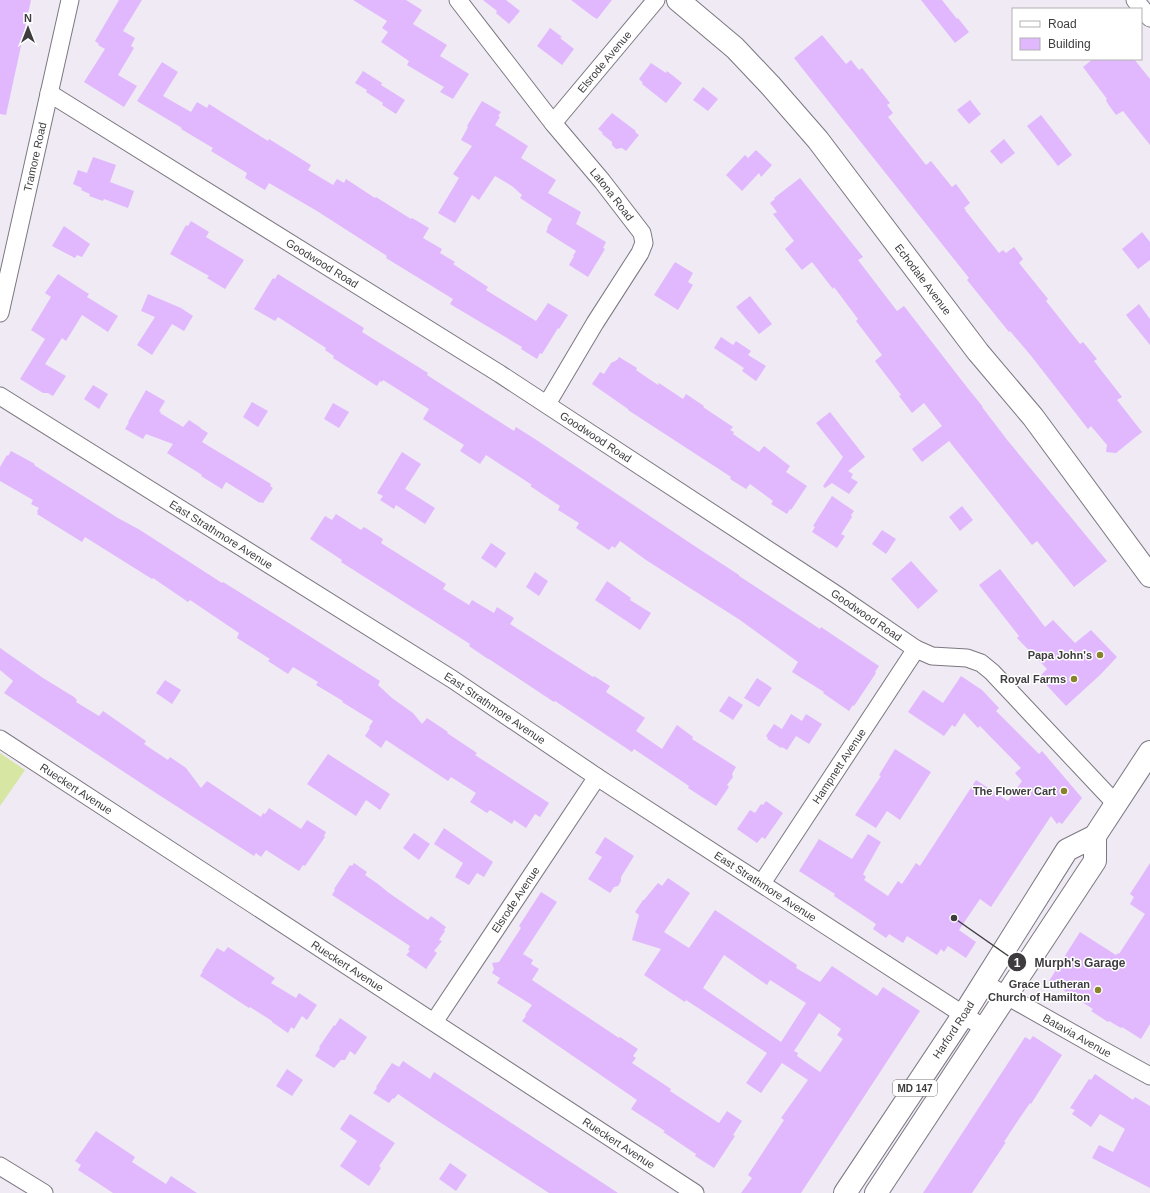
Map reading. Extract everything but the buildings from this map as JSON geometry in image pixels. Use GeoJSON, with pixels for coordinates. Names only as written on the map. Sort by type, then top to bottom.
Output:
{"type":"FeatureCollection","features":[{"type":"Feature","properties":{"kind":"main road","name":"Echodale Avenue"},"geometry":{"type":"LineString","coordinates":[[678,0],[735,48],[770,85],[818,140],[978,352],[1033,417],[1150,576]]}},
{"type":"Feature","properties":{"kind":"main road"},"geometry":{"type":"LineString","coordinates":[[1095,836],[1150,752]]}},
{"type":"Feature","properties":{"kind":"main road","name":"Harford Road"},"geometry":{"type":"LineString","coordinates":[[845,1193],[964,1014],[1067,850],[1095,836]]}},
{"type":"Feature","properties":{"kind":"main road","name":"MD 147"},"geometry":{"type":"LineString","coordinates":[[876,1193],[1095,860],[1095,836]]}},
{"type":"Feature","properties":{"kind":"street","name":"Tramore Road"},"geometry":{"type":"LineString","coordinates":[[0,313],[70,0]]}},
{"type":"Feature","properties":{"kind":"street","name":"Latona Road"},"geometry":{"type":"LineString","coordinates":[[458,0],[553,123],[602,181],[642,233],[644,243],[640,253],[595,323],[546,404]]}},
{"type":"Feature","properties":{"kind":"street","name":"Elsrode Avenue"},"geometry":{"type":"LineString","coordinates":[[553,123],[656,0]]}},
{"type":"Feature","properties":{"kind":"street"},"geometry":{"type":"LineString","coordinates":[[1135,0],[1142,8]]}},
{"type":"Feature","properties":{"kind":"street"},"geometry":{"type":"LineString","coordinates":[[1142,8],[1150,18]]}},
{"type":"Feature","properties":{"kind":"street","name":"Goodwood Road"},"geometry":{"type":"LineString","coordinates":[[49,93],[546,404],[834,593],[916,649],[932,656],[968,658],[981,663],[992,672],[1116,804]]}},
{"type":"Feature","properties":{"kind":"street","name":"East Strathmore Avenue"},"geometry":{"type":"LineString","coordinates":[[0,396],[452,679],[597,776],[984,1028]]}},
{"type":"Feature","properties":{"kind":"street","name":"Hampnett Avenue"},"geometry":{"type":"LineString","coordinates":[[762,883],[916,649]]}},
{"type":"Feature","properties":{"kind":"street","name":"Rueckert Avenue"},"geometry":{"type":"LineString","coordinates":[[0,739],[695,1193]]}},
{"type":"Feature","properties":{"kind":"street","name":"Elsrode Avenue"},"geometry":{"type":"LineString","coordinates":[[434,1022],[597,776]]}},
{"type":"Feature","properties":{"kind":"street","name":"Batavia Avenue"},"geometry":{"type":"LineString","coordinates":[[984,983],[1150,1076]]}},
{"type":"Feature","properties":{"kind":"street"},"geometry":{"type":"LineString","coordinates":[[0,1166],[44,1193]]}},
{"type":"Feature","properties":{"kind":"green space"},"geometry":{"type":"Polygon","coordinates":[[[0,753],[25,770],[0,806],[0,753]]]}},
{"type":"Feature","properties":{"kind":"place","name":"Papa John's"},"geometry":{"type":"Point","coordinates":[1100,655]}},
{"type":"Feature","properties":{"kind":"place","name":"Royal Farms"},"geometry":{"type":"Point","coordinates":[1074,679]}},
{"type":"Feature","properties":{"kind":"place","name":"The Flower Cart"},"geometry":{"type":"Point","coordinates":[1064,791]}},
{"type":"Feature","properties":{"kind":"place","name":"Murph's Garage"},"geometry":{"type":"Point","coordinates":[954,918]}},
{"type":"Feature","properties":{"kind":"place","name":"Grace Lutheran Church of Hamilton"},"geometry":{"type":"Point","coordinates":[1098,990]}}]}
